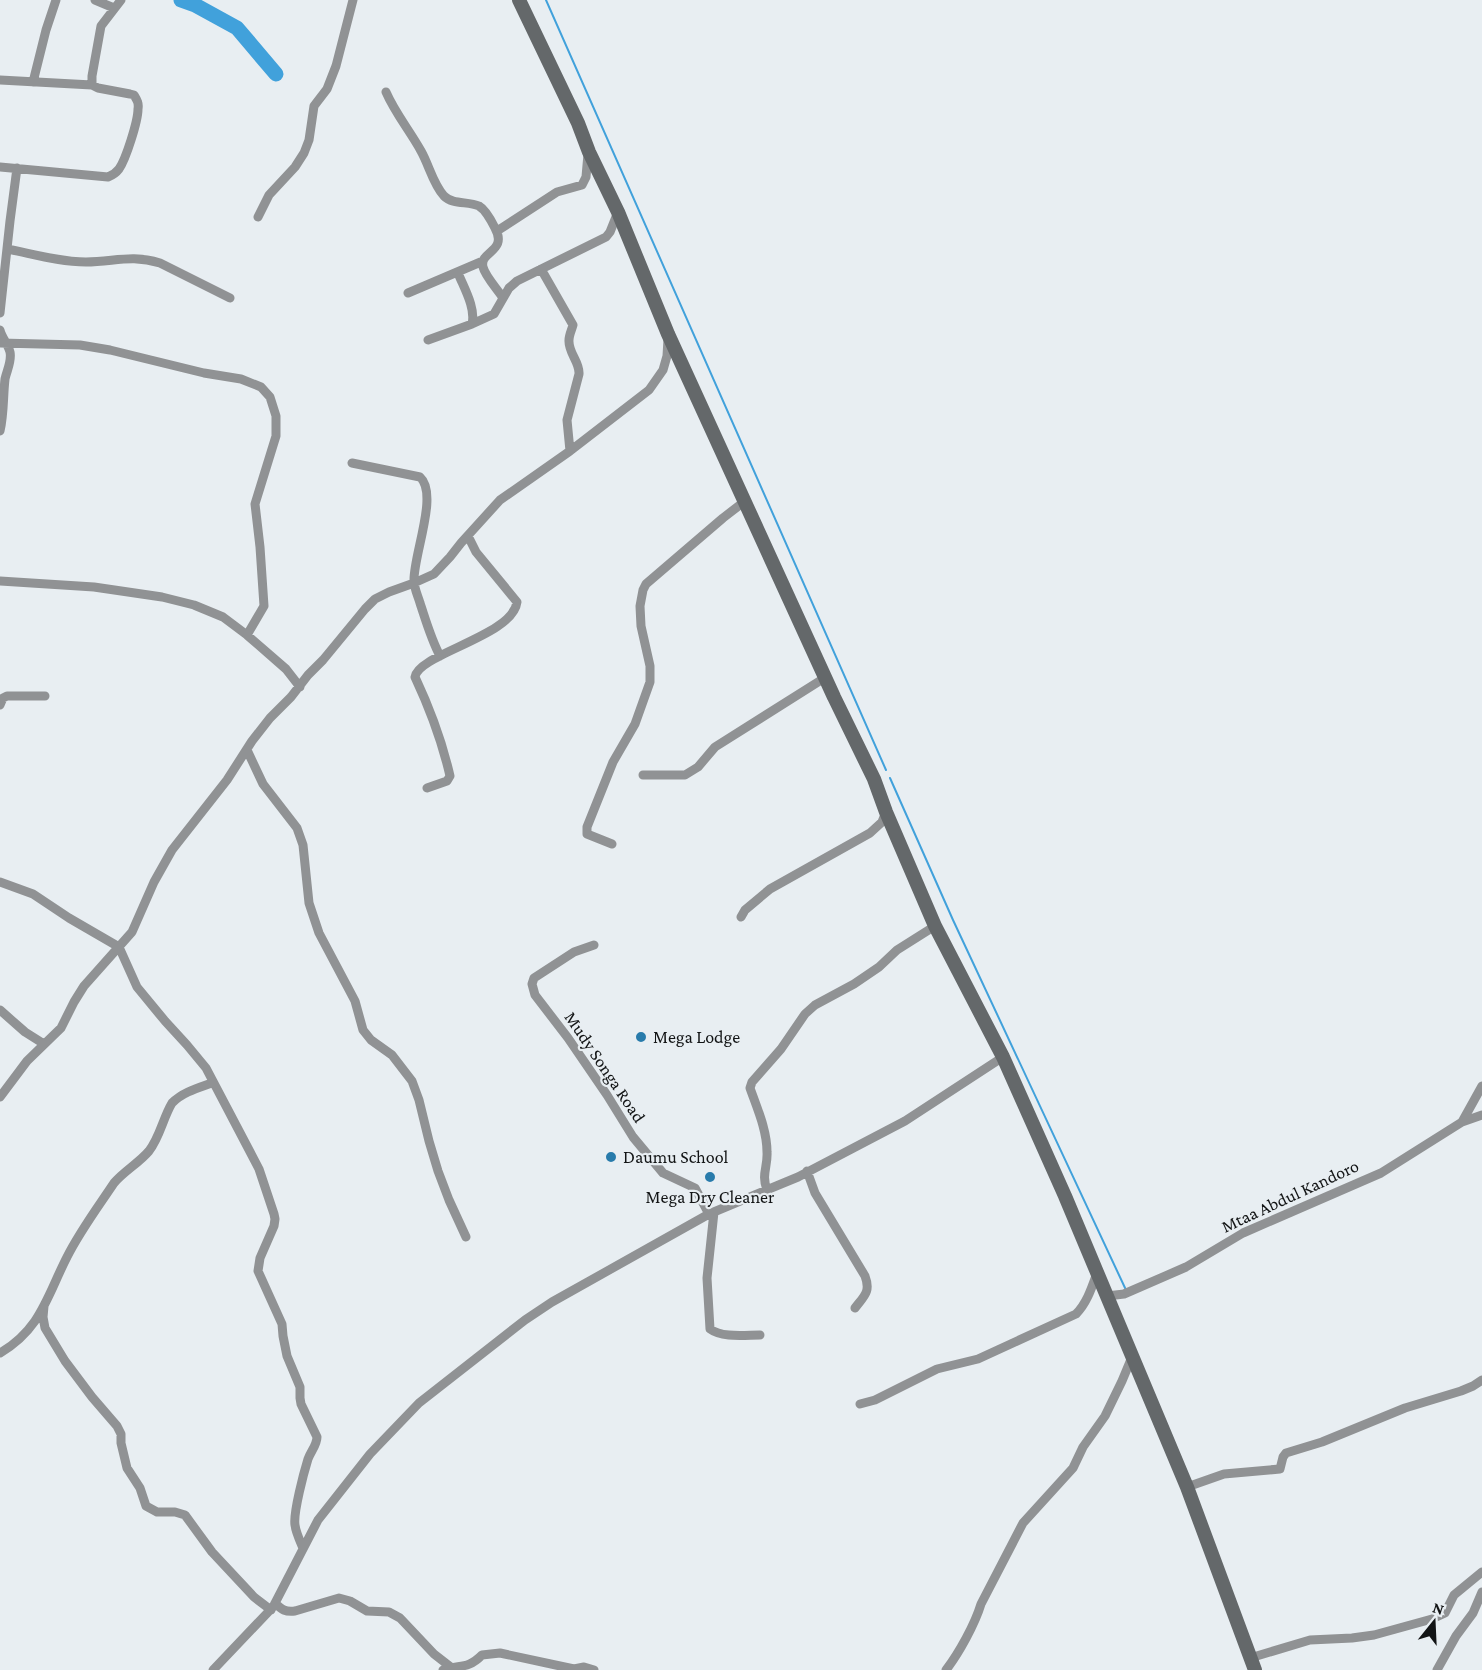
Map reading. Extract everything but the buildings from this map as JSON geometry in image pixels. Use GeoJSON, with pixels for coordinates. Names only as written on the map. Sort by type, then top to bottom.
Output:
{"type":"FeatureCollection","features":[{"type":"Feature","properties":{"kind":"main road"},"geometry":{"type":"LineString","coordinates":[[519,0],[618,212],[668,334],[874,779],[936,926],[1003,1057],[1065,1196],[1186,1487],[1253,1664]]}},
{"type":"Feature","properties":{"kind":"street"},"geometry":{"type":"LineString","coordinates":[[33,82],[56,0]]}},
{"type":"Feature","properties":{"kind":"street"},"geometry":{"type":"LineString","coordinates":[[95,0],[114,9]]}},
{"type":"Feature","properties":{"kind":"street"},"geometry":{"type":"LineString","coordinates":[[92,85],[101,26],[121,0]]}},
{"type":"Feature","properties":{"kind":"street"},"geometry":{"type":"LineString","coordinates":[[258,217],[269,195],[295,167],[304,153],[309,140],[314,106],[327,89],[336,66],[353,0]]}},
{"type":"Feature","properties":{"kind":"street"},"geometry":{"type":"LineString","coordinates":[[0,80],[92,85],[134,95],[138,102],[135,127],[121,167],[115,174],[108,177],[0,167]]}},
{"type":"Feature","properties":{"kind":"street"},"geometry":{"type":"LineString","coordinates":[[386,92],[422,152],[442,194],[448,200],[479,207],[484,211],[497,231],[499,244],[483,261],[408,293]]}},
{"type":"Feature","properties":{"kind":"street"},"geometry":{"type":"LineString","coordinates":[[497,231],[557,192],[582,185],[586,177],[589,152]]}},
{"type":"Feature","properties":{"kind":"street"},"geometry":{"type":"LineString","coordinates":[[0,313],[17,168]]}},
{"type":"Feature","properties":{"kind":"street"},"geometry":{"type":"LineString","coordinates":[[428,340],[494,314],[508,288],[517,281],[606,237],[618,212]]}},
{"type":"Feature","properties":{"kind":"street"},"geometry":{"type":"LineString","coordinates":[[7,249],[84,262],[126,258],[150,260],[230,298]]}},
{"type":"Feature","properties":{"kind":"street"},"geometry":{"type":"LineString","coordinates":[[483,261],[483,268],[503,298]]}},
{"type":"Feature","properties":{"kind":"street"},"geometry":{"type":"LineString","coordinates":[[541,269],[573,325],[568,340],[572,356],[579,368],[579,374],[567,420],[570,451]]}},
{"type":"Feature","properties":{"kind":"street"},"geometry":{"type":"LineString","coordinates":[[458,273],[471,307],[474,318],[472,324]]}},
{"type":"Feature","properties":{"kind":"street"},"geometry":{"type":"LineString","coordinates":[[0,333],[3,343],[10,350],[11,357],[5,380],[0,431]]}},
{"type":"Feature","properties":{"kind":"street"},"geometry":{"type":"LineString","coordinates":[[0,1097],[27,1061],[61,1028],[84,986],[132,932],[154,882],[172,850],[227,780],[270,718],[300,687],[375,599],[434,574],[500,500],[570,451],[649,390],[663,370],[667,356],[668,334]]}},
{"type":"Feature","properties":{"kind":"street"},"geometry":{"type":"LineString","coordinates":[[3,343],[80,345],[110,350],[204,373],[241,379],[261,387],[270,397],[276,416],[276,436],[255,504],[264,606],[247,635]]}},
{"type":"Feature","properties":{"kind":"street"},"geometry":{"type":"LineString","coordinates":[[352,463],[420,477],[425,482],[427,507],[414,568],[414,583],[434,645],[440,656]]}},
{"type":"Feature","properties":{"kind":"street"},"geometry":{"type":"LineString","coordinates":[[612,844],[587,834],[587,827],[613,762],[635,724],[650,682],[650,666],[641,626],[640,606],[643,590],[646,584],[745,501]]}},
{"type":"Feature","properties":{"kind":"street"},"geometry":{"type":"LineString","coordinates":[[427,788],[447,781],[450,776],[444,749],[415,672],[501,624],[512,614],[517,602],[476,552],[468,536]]}},
{"type":"Feature","properties":{"kind":"street"},"geometry":{"type":"LineString","coordinates":[[0,581],[94,587],[162,597],[194,605],[223,617],[247,635],[286,669],[300,687]]}},
{"type":"Feature","properties":{"kind":"street"},"geometry":{"type":"LineString","coordinates":[[286,669],[308,675]]}},
{"type":"Feature","properties":{"kind":"street"},"geometry":{"type":"LineString","coordinates":[[643,775],[685,775],[698,767],[715,747],[826,677]]}},
{"type":"Feature","properties":{"kind":"street"},"geometry":{"type":"LineString","coordinates":[[0,705],[3,698],[7,696],[45,696]]}},
{"type":"Feature","properties":{"kind":"street"},"geometry":{"type":"LineString","coordinates":[[247,750],[263,784],[297,828],[303,845],[306,886],[312,913],[319,933],[355,1001],[363,1030],[371,1040],[393,1055],[412,1081],[438,1171],[466,1238]]}},
{"type":"Feature","properties":{"kind":"street"},"geometry":{"type":"LineString","coordinates":[[741,917],[745,910],[770,889],[870,833],[882,822],[886,812]]}},
{"type":"Feature","properties":{"kind":"street"},"geometry":{"type":"LineString","coordinates":[[0,882],[33,894],[119,947],[137,987],[206,1068],[259,1169],[275,1219],[260,1258],[258,1271],[282,1324],[286,1356],[300,1387],[301,1404],[317,1437],[317,1442],[309,1455],[295,1516],[303,1548]]}},
{"type":"Feature","properties":{"kind":"street"},"geometry":{"type":"LineString","coordinates":[[767,1190],[764,1176],[768,1153],[750,1088],[752,1082],[782,1049],[805,1014],[815,1005],[854,984],[879,967],[897,950],[936,926]]}},
{"type":"Feature","properties":{"kind":"street","name":"Mudy Songa Road"},"geometry":{"type":"LineString","coordinates":[[594,945],[574,952],[534,978],[532,984],[535,995],[568,1038],[633,1137],[663,1173],[695,1188],[711,1213]]}},
{"type":"Feature","properties":{"kind":"street"},"geometry":{"type":"LineString","coordinates":[[0,1010],[25,1032],[44,1044]]}},
{"type":"Feature","properties":{"kind":"street"},"geometry":{"type":"LineString","coordinates":[[213,1670],[273,1606],[318,1520],[370,1454],[419,1403],[525,1320],[552,1302],[711,1213],[798,1177],[905,1121],[1003,1057]]}},
{"type":"Feature","properties":{"kind":"street"},"geometry":{"type":"LineString","coordinates":[[0,1353],[27,1333],[44,1306],[74,1245],[114,1183],[150,1149],[172,1103],[176,1098],[190,1091],[213,1083]]}},
{"type":"Feature","properties":{"kind":"street"},"geometry":{"type":"LineString","coordinates":[[1462,1122],[1482,1086]]}},
{"type":"Feature","properties":{"kind":"street","name":"Mtaa Abdul Kandoro"},"geometry":{"type":"LineString","coordinates":[[1107,1296],[1124,1294],[1186,1267],[1244,1233],[1380,1173],[1462,1122],[1482,1115]]}},
{"type":"Feature","properties":{"kind":"street"},"geometry":{"type":"LineString","coordinates":[[807,1171],[815,1192],[868,1284],[866,1294],[855,1308]]}},
{"type":"Feature","properties":{"kind":"street"},"geometry":{"type":"LineString","coordinates":[[711,1213],[707,1278],[710,1329],[724,1334],[760,1335]]}},
{"type":"Feature","properties":{"kind":"street"},"geometry":{"type":"LineString","coordinates":[[860,1404],[875,1400],[937,1369],[978,1359],[1076,1314],[1087,1299],[1097,1273]]}},
{"type":"Feature","properties":{"kind":"street"},"geometry":{"type":"LineString","coordinates":[[44,1306],[43,1324],[65,1361],[117,1426],[121,1434],[127,1468],[140,1488],[146,1506],[157,1512],[175,1512],[188,1517],[212,1552],[254,1597],[289,1612],[339,1598],[350,1601],[367,1611],[389,1612],[400,1618],[448,1669],[475,1663],[482,1655],[500,1653],[574,1669],[584,1667],[594,1670]]}},
{"type":"Feature","properties":{"kind":"street"},"geometry":{"type":"LineString","coordinates":[[946,1670],[977,1616],[1023,1523],[1072,1468],[1083,1447],[1105,1416],[1132,1357]]}},
{"type":"Feature","properties":{"kind":"street"},"geometry":{"type":"LineString","coordinates":[[1186,1487],[1224,1474],[1263,1469],[1278,1470],[1286,1453],[1322,1442],[1405,1408],[1461,1391],[1482,1380]]}},
{"type":"Feature","properties":{"kind":"street"},"geometry":{"type":"LineString","coordinates":[[1253,1664],[1310,1640],[1374,1635],[1432,1619],[1445,1612],[1454,1595],[1482,1572]]}},
{"type":"Feature","properties":{"kind":"street"},"geometry":{"type":"LineString","coordinates":[[1437,1670],[1456,1636],[1473,1613],[1482,1592]]}},
{"type":"Feature","properties":{"kind":"waterway"},"geometry":{"type":"LineString","coordinates":[[181,0],[237,28],[276,74]]}},
{"type":"Feature","properties":{"kind":"waterway"},"geometry":{"type":"LineString","coordinates":[[546,0],[886,770]]}},
{"type":"Feature","properties":{"kind":"waterway"},"geometry":{"type":"LineString","coordinates":[[890,778],[953,920],[1126,1290]]}},
{"type":"Feature","properties":{"kind":"place","name":"Mega Lodge"},"geometry":{"type":"Point","coordinates":[641,1037]}},
{"type":"Feature","properties":{"kind":"place","name":"Daumu School"},"geometry":{"type":"Point","coordinates":[611,1157]}},
{"type":"Feature","properties":{"kind":"place","name":"Mega Dry Cleaner"},"geometry":{"type":"Point","coordinates":[710,1177]}}]}
